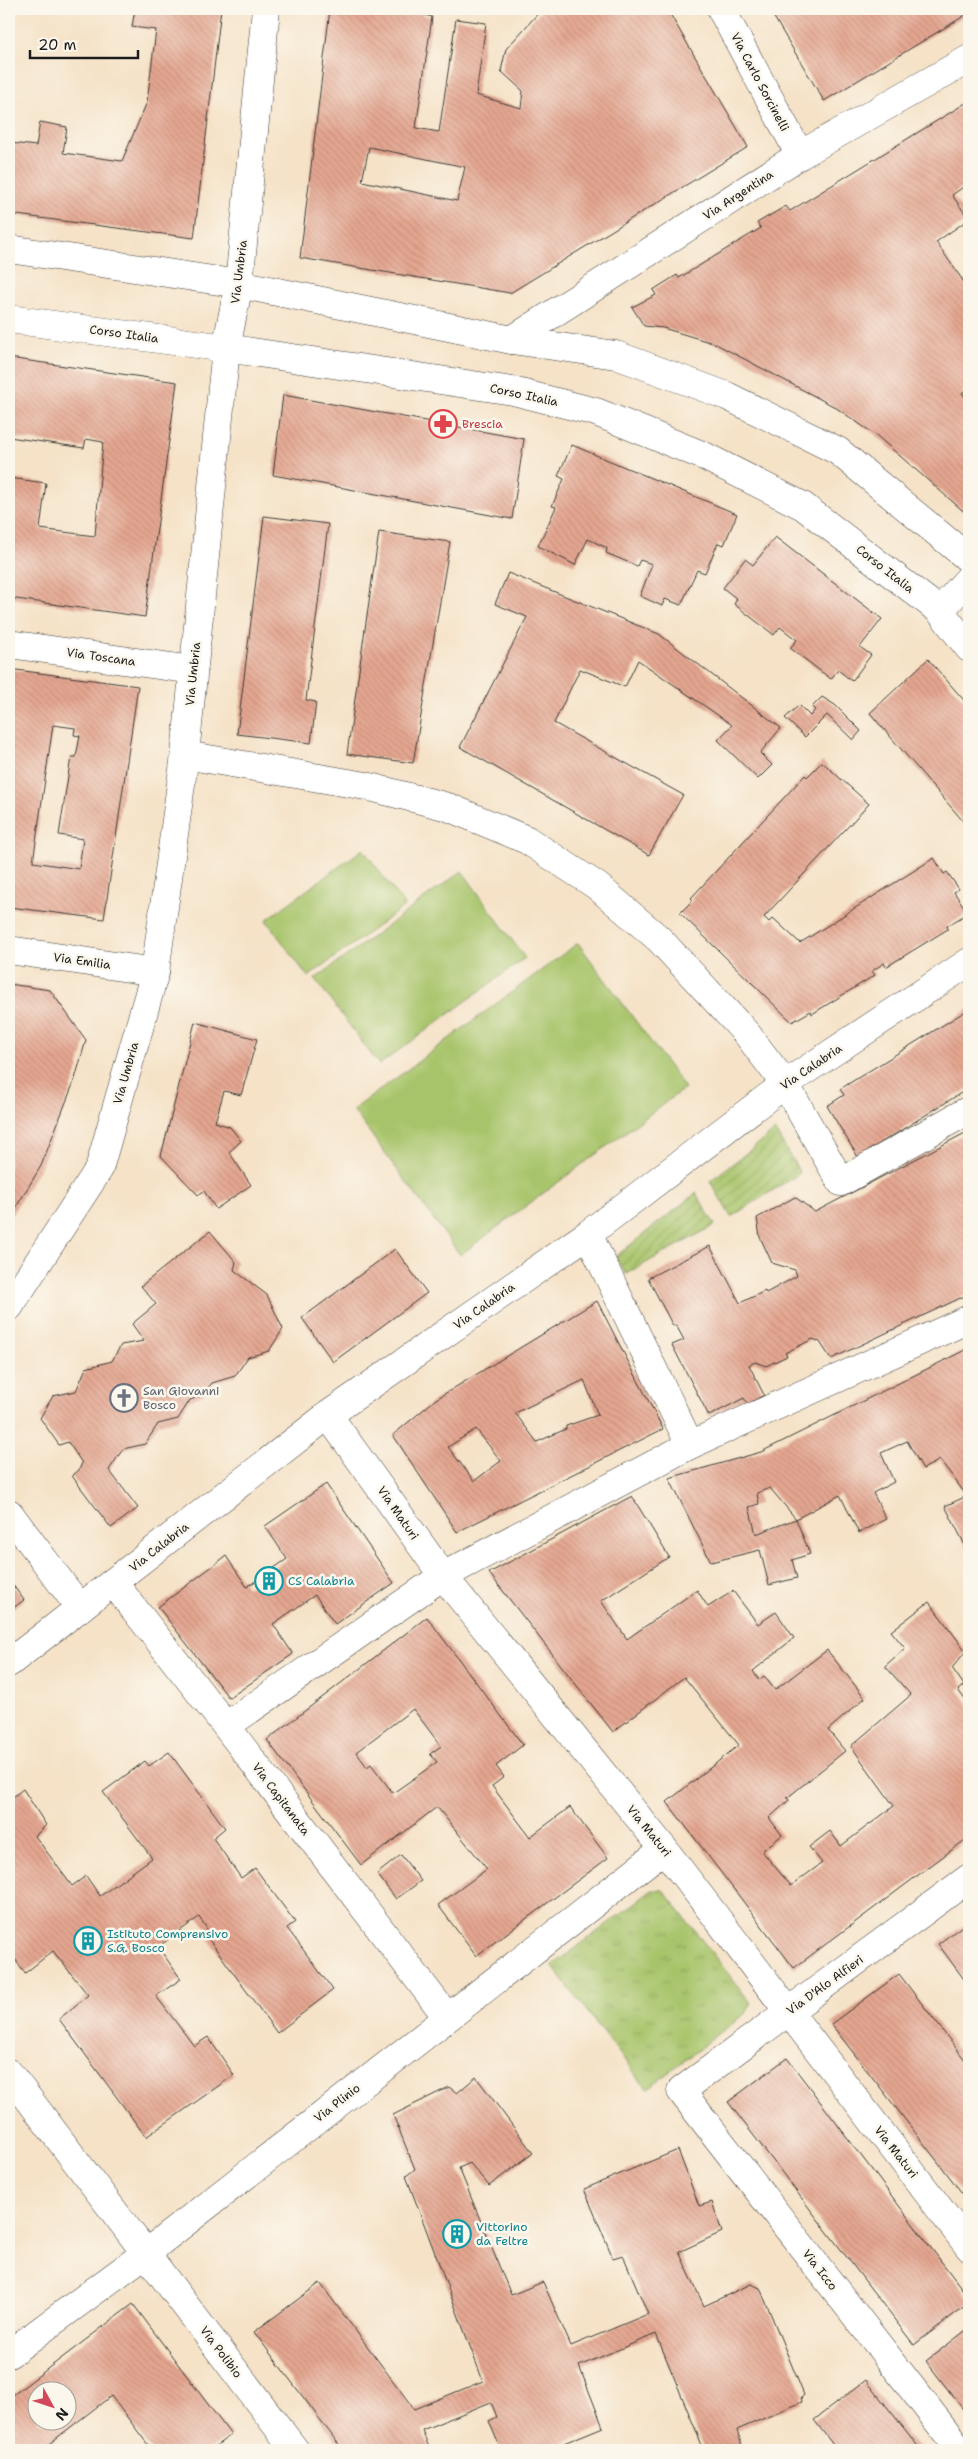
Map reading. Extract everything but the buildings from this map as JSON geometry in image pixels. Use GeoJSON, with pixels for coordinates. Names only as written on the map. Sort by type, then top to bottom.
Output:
{"type":"FeatureCollection","features":[{"type":"Feature","properties":{"kind":"street","name":"Via Umbria"},"geometry":{"type":"LineString","coordinates":[[9,1307],[99,1169],[156,972],[185,755],[226,348],[239,284],[266,9]]}},
{"type":"Feature","properties":{"kind":"street","name":"Via Carlo Sorcinelli"},"geometry":{"type":"LineString","coordinates":[[721,9],[800,155]]}},
{"type":"Feature","properties":{"kind":"street","name":"Via Argentina"},"geometry":{"type":"LineString","coordinates":[[512,340],[800,155],[969,59]]}},
{"type":"Feature","properties":{"kind":"street"},"geometry":{"type":"LineString","coordinates":[[9,249],[239,284],[512,340],[616,355],[727,396],[838,451],[969,559]]}},
{"type":"Feature","properties":{"kind":"street","name":"Corso Italia"},"geometry":{"type":"LineString","coordinates":[[9,319],[226,348],[513,391],[596,412],[704,456],[803,506],[940,611],[969,648]]}},
{"type":"Feature","properties":{"kind":"street"},"geometry":{"type":"LineString","coordinates":[[940,611],[969,578]]}},
{"type":"Feature","properties":{"kind":"street","name":"Via Toscana"},"geometry":{"type":"LineString","coordinates":[[9,644],[193,670]]}},
{"type":"Feature","properties":{"kind":"street"},"geometry":{"type":"LineString","coordinates":[[185,755],[366,786],[448,807],[527,840],[597,886],[659,939],[747,1034],[785,1084],[841,1182],[969,1110]]}},
{"type":"Feature","properties":{"kind":"street","name":"Via Emilia"},"geometry":{"type":"LineString","coordinates":[[9,950],[156,972]]}},
{"type":"Feature","properties":{"kind":"street","name":"Via Calabria"},"geometry":{"type":"LineString","coordinates":[[9,1663],[328,1415],[588,1234],[785,1084],[969,962]]}},
{"type":"Feature","properties":{"kind":"street"},"geometry":{"type":"LineString","coordinates":[[588,1234],[690,1446]]}},
{"type":"Feature","properties":{"kind":"street"},"geometry":{"type":"LineString","coordinates":[[226,1726],[442,1576],[690,1446],[969,1319]]}},
{"type":"Feature","properties":{"kind":"street","name":"Via Maturi"},"geometry":{"type":"LineString","coordinates":[[328,1415],[442,1576],[664,1849],[969,2247]]}},
{"type":"Feature","properties":{"kind":"street"},"geometry":{"type":"LineString","coordinates":[[9,1513],[80,1608]]}},
{"type":"Feature","properties":{"kind":"street","name":"Via Capitanata"},"geometry":{"type":"LineString","coordinates":[[113,1582],[226,1726],[447,2017]]}},
{"type":"Feature","properties":{"kind":"street","name":"Via Plinio"},"geometry":{"type":"LineString","coordinates":[[9,2354],[146,2253],[664,1849]]}},
{"type":"Feature","properties":{"kind":"street","name":"Via D'Alo Alfieri"},"geometry":{"type":"LineString","coordinates":[[681,2091],[969,1878]]}},
{"type":"Feature","properties":{"kind":"street","name":"Via Polibio"},"geometry":{"type":"LineString","coordinates":[[9,2073],[295,2450]]}},
{"type":"Feature","properties":{"kind":"street","name":"Via Icco"},"geometry":{"type":"LineString","coordinates":[[681,2091],[960,2450]]}},
{"type":"Feature","properties":{"kind":"green space"},"geometry":{"type":"Polygon","coordinates":[[[363,849],[405,906],[308,977],[266,920],[363,849]]]}},
{"type":"Feature","properties":{"kind":"green space"},"geometry":{"type":"Polygon","coordinates":[[[462,871],[525,958],[379,1065],[315,979],[462,871]]]}},
{"type":"Feature","properties":{"kind":"green space"},"geometry":{"type":"Polygon","coordinates":[[[578,943],[685,1088],[460,1255],[353,1110],[578,943]]]}},
{"type":"Feature","properties":{"kind":"green space"},"geometry":{"type":"Polygon","coordinates":[[[775,1131],[800,1173],[731,1217],[710,1181],[775,1131]]]}},
{"type":"Feature","properties":{"kind":"green space"},"geometry":{"type":"Polygon","coordinates":[[[696,1193],[715,1225],[626,1274],[615,1257],[696,1193]]]}},
{"type":"Feature","properties":{"kind":"green space"},"geometry":{"type":"Polygon","coordinates":[[[652,1890],[663,1890],[751,2003],[747,2012],[647,2089],[552,1966],[652,1890]]]}},
{"type":"Feature","properties":{"kind":"place","name":"Brescia"},"geometry":{"type":"Point","coordinates":[443,424]}},
{"type":"Feature","properties":{"kind":"place","name":"San Giovanni Bosco"},"geometry":{"type":"Point","coordinates":[124,1398]}},
{"type":"Feature","properties":{"kind":"place","name":"CS Calabria"},"geometry":{"type":"Point","coordinates":[269,1581]}},
{"type":"Feature","properties":{"kind":"place","name":"Istituto Comprensivo S.G. Bosco"},"geometry":{"type":"Point","coordinates":[88,1941]}},
{"type":"Feature","properties":{"kind":"place","name":"Vittorino da Feltre"},"geometry":{"type":"Point","coordinates":[457,2234]}}]}
